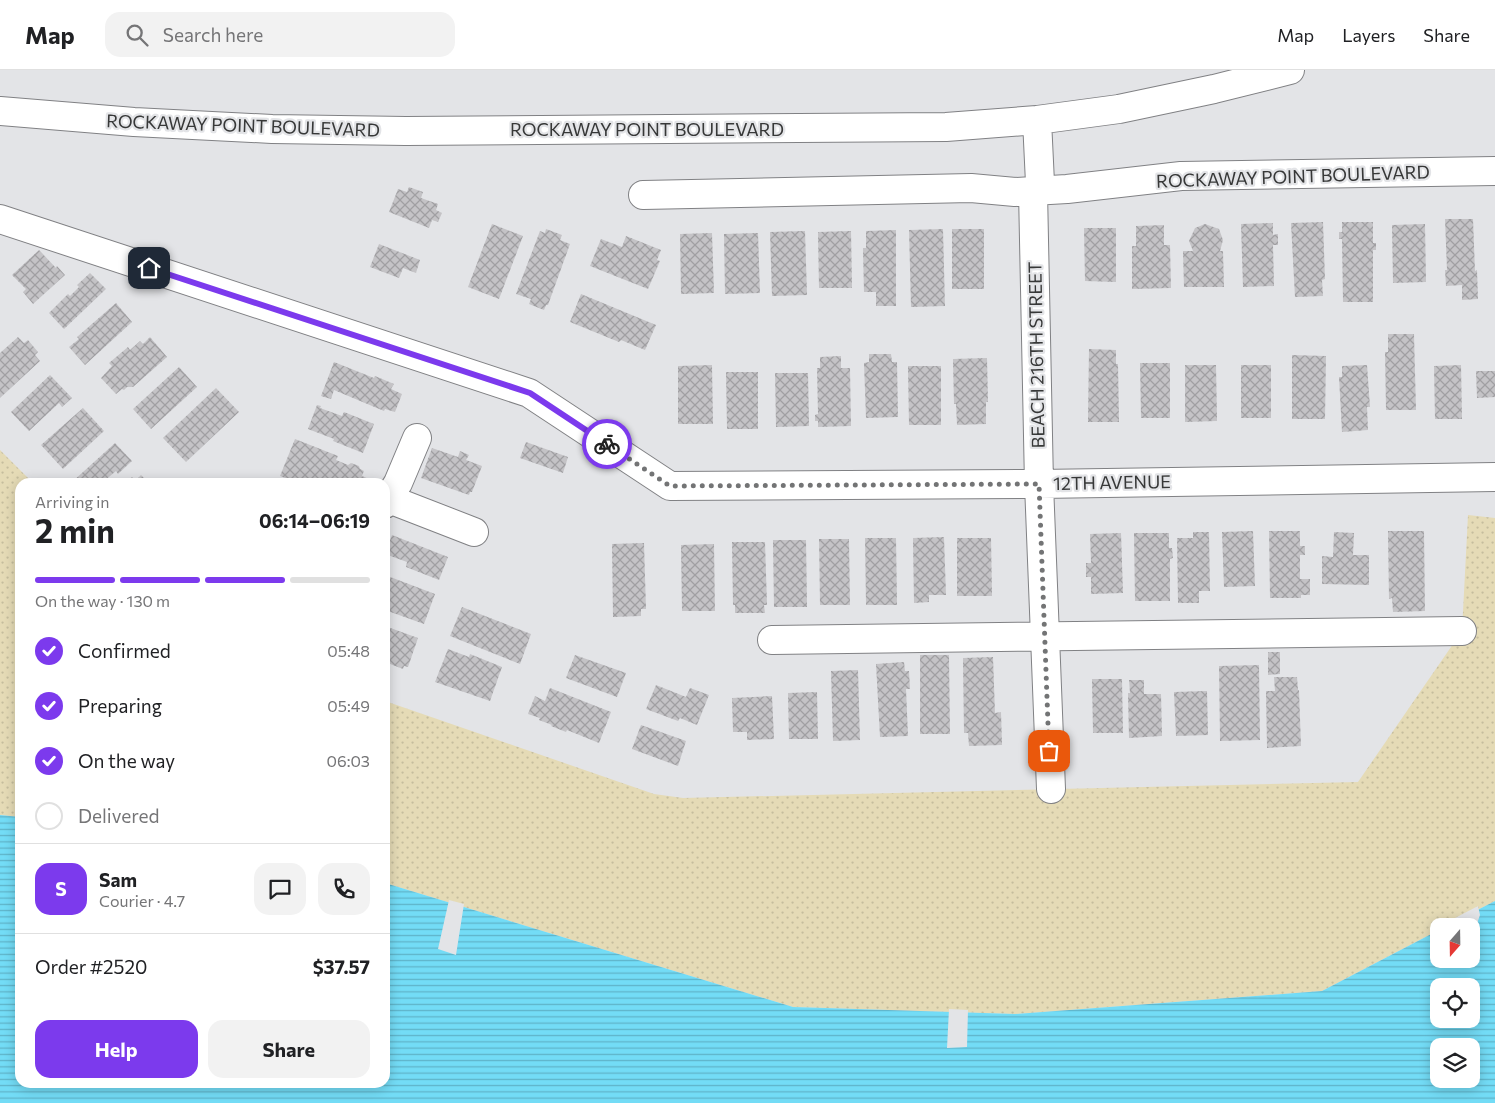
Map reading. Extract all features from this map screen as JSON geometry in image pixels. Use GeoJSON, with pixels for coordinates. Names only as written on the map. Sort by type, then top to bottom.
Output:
{"type":"FeatureCollection","features":[{"type":"Feature","properties":{"kind":"street","name":"ROCKAWAY POINT BOULEVARD"},"geometry":{"type":"LineString","coordinates":[[0,111],[198,126],[406,131],[946,127],[1028,121],[1119,109],[1214,89],[1290,70]]}},
{"type":"Feature","properties":{"kind":"street","name":"BEACH 216TH STREET"},"geometry":{"type":"LineString","coordinates":[[1028,121],[1024,183],[1033,191],[1039,484],[1051,789]]}},
{"type":"Feature","properties":{"kind":"street","name":"ROCKAWAY POINT BOULEVARD"},"geometry":{"type":"LineString","coordinates":[[643,195],[971,188],[1015,192],[1067,189],[1180,176],[1495,171]]}},
{"type":"Feature","properties":{"kind":"street","name":"12TH AVENUE"},"geometry":{"type":"LineString","coordinates":[[0,219],[530,393],[670,486],[1039,484],[1482,477]]}},
{"type":"Feature","properties":{"kind":"street"},"geometry":{"type":"LineString","coordinates":[[390,496],[398,483],[417,438]]}},
{"type":"Feature","properties":{"kind":"street"},"geometry":{"type":"LineString","coordinates":[[390,502],[474,532]]}},
{"type":"Feature","properties":{"kind":"street"},"geometry":{"type":"LineString","coordinates":[[772,640],[1045,638],[1462,631]]}},
{"type":"Feature","properties":{"kind":"sand"},"geometry":{"type":"Polygon","coordinates":[[[0,450],[28,478],[15,478],[15,816],[0,815],[0,450]]]}},
{"type":"Feature","properties":{"kind":"sand"},"geometry":{"type":"Polygon","coordinates":[[[1468,515],[1495,518],[1495,901],[1462,918],[1430,918],[1430,935],[1322,991],[1015,1014],[793,1007],[390,885],[390,703],[654,794],[683,798],[1358,782],[1462,631],[1468,515]]]}},
{"type":"Feature","properties":{"kind":"water"},"geometry":{"type":"Polygon","coordinates":[[[0,815],[15,816],[15,1088],[390,1088],[390,885],[793,1007],[1015,1014],[1322,991],[1430,935],[1430,968],[1480,968],[1480,918],[1462,918],[1495,901],[1495,1103],[0,1103],[0,815]]]}},
{"type":"Feature","properties":{"kind":"pier"},"geometry":{"type":"Polygon","coordinates":[[[449,900],[464,904],[456,955],[438,949],[449,900]]]}},
{"type":"Feature","properties":{"kind":"pier"},"geometry":{"type":"Polygon","coordinates":[[[1478,906],[1479,918],[1455,918],[1478,906]]]}},
{"type":"Feature","properties":{"kind":"pier"},"geometry":{"type":"Polygon","coordinates":[[[949,1009],[968,1010],[967,1047],[947,1048],[949,1009]]]}},
{"type":"Feature","properties":{"kind":"building"},"geometry":{"type":"Polygon","coordinates":[[[409,187],[423,192],[421,198],[438,204],[436,210],[442,213],[438,222],[432,220],[429,228],[389,212],[398,189],[407,192],[409,187]]]}},
{"type":"Feature","properties":{"kind":"building"},"geometry":{"type":"Polygon","coordinates":[[[1445,219],[1473,219],[1478,299],[1462,300],[1462,285],[1446,286],[1445,219]]]}},
{"type":"Feature","properties":{"kind":"building"},"geometry":{"type":"Polygon","coordinates":[[[1323,222],[1325,279],[1322,280],[1323,296],[1295,297],[1291,223],[1323,222]]]}},
{"type":"Feature","properties":{"kind":"building"},"geometry":{"type":"Polygon","coordinates":[[[1342,222],[1373,222],[1373,243],[1376,243],[1376,250],[1373,250],[1373,302],[1343,302],[1342,239],[1339,239],[1339,232],[1342,232],[1342,222]]]}},
{"type":"Feature","properties":{"kind":"building"},"geometry":{"type":"Polygon","coordinates":[[[1273,223],[1273,235],[1278,234],[1278,245],[1273,245],[1274,286],[1243,287],[1241,224],[1273,223]]]}},
{"type":"Feature","properties":{"kind":"building"},"geometry":{"type":"Polygon","coordinates":[[[492,224],[523,236],[499,299],[468,287],[492,224]]]}},
{"type":"Feature","properties":{"kind":"building"},"geometry":{"type":"Polygon","coordinates":[[[1205,224],[1219,229],[1223,240],[1220,251],[1223,251],[1224,287],[1184,287],[1183,251],[1193,251],[1189,241],[1195,228],[1205,224]]]}},
{"type":"Feature","properties":{"kind":"building"},"geometry":{"type":"Polygon","coordinates":[[[1425,224],[1426,282],[1393,283],[1392,225],[1425,224]]]}},
{"type":"Feature","properties":{"kind":"building"},"geometry":{"type":"Polygon","coordinates":[[[1164,225],[1164,245],[1170,245],[1171,288],[1132,289],[1132,246],[1136,246],[1136,226],[1164,225]]]}},
{"type":"Feature","properties":{"kind":"building"},"geometry":{"type":"Polygon","coordinates":[[[1084,228],[1116,228],[1116,282],[1085,281],[1084,228]]]}},
{"type":"Feature","properties":{"kind":"building"},"geometry":{"type":"Polygon","coordinates":[[[546,229],[562,235],[560,240],[570,244],[548,305],[546,305],[544,310],[529,304],[531,299],[516,294],[540,231],[545,233],[546,229]]]}},
{"type":"Feature","properties":{"kind":"building"},"geometry":{"type":"Polygon","coordinates":[[[943,229],[945,306],[911,307],[909,230],[943,229]]]}},
{"type":"Feature","properties":{"kind":"building"},"geometry":{"type":"Polygon","coordinates":[[[952,229],[984,229],[984,289],[952,289],[952,229]]]}},
{"type":"Feature","properties":{"kind":"building"},"geometry":{"type":"Polygon","coordinates":[[[896,230],[896,306],[876,306],[876,292],[864,292],[863,248],[866,248],[866,231],[896,230]]]}},
{"type":"Feature","properties":{"kind":"building"},"geometry":{"type":"Polygon","coordinates":[[[805,231],[807,295],[772,296],[770,232],[805,231]]]}},
{"type":"Feature","properties":{"kind":"building"},"geometry":{"type":"Polygon","coordinates":[[[851,231],[852,288],[819,288],[818,232],[851,231]]]}},
{"type":"Feature","properties":{"kind":"building"},"geometry":{"type":"Polygon","coordinates":[[[712,233],[714,293],[681,294],[680,234],[712,233]]]}},
{"type":"Feature","properties":{"kind":"building"},"geometry":{"type":"Polygon","coordinates":[[[758,233],[760,293],[725,294],[724,234],[758,233]]]}},
{"type":"Feature","properties":{"kind":"building"},"geometry":{"type":"Polygon","coordinates":[[[626,236],[661,250],[657,260],[660,261],[648,289],[590,266],[601,239],[622,247],[626,236]]]}},
{"type":"Feature","properties":{"kind":"building"},"geometry":{"type":"Polygon","coordinates":[[[379,244],[420,260],[416,273],[403,268],[399,278],[370,267],[379,244]]]}},
{"type":"Feature","properties":{"kind":"building"},"geometry":{"type":"Polygon","coordinates":[[[39,250],[65,275],[33,304],[23,292],[26,289],[12,275],[39,250]]]}},
{"type":"Feature","properties":{"kind":"building"},"geometry":{"type":"Polygon","coordinates":[[[90,273],[106,289],[64,329],[49,313],[68,294],[70,296],[79,287],[77,285],[90,273]]]}},
{"type":"Feature","properties":{"kind":"building"},"geometry":{"type":"Polygon","coordinates":[[[581,294],[656,325],[645,350],[621,340],[619,342],[570,322],[581,294]]]}},
{"type":"Feature","properties":{"kind":"building"},"geometry":{"type":"Polygon","coordinates":[[[116,303],[132,322],[85,365],[69,347],[79,339],[77,337],[116,303]]]}},
{"type":"Feature","properties":{"kind":"building"},"geometry":{"type":"Polygon","coordinates":[[[1388,334],[1414,334],[1416,410],[1386,410],[1385,352],[1388,352],[1388,334]]]}},
{"type":"Feature","properties":{"kind":"building"},"geometry":{"type":"Polygon","coordinates":[[[18,337],[24,343],[28,340],[38,352],[35,355],[40,361],[0,398],[0,353],[18,337]]]}},
{"type":"Feature","properties":{"kind":"building"},"geometry":{"type":"Polygon","coordinates":[[[150,337],[167,357],[133,387],[122,389],[116,394],[101,378],[112,366],[109,363],[128,347],[130,350],[140,341],[143,344],[150,337]]]}},
{"type":"Feature","properties":{"kind":"building"},"geometry":{"type":"Polygon","coordinates":[[[1089,349],[1116,350],[1119,422],[1088,422],[1089,349]]]}},
{"type":"Feature","properties":{"kind":"building"},"geometry":{"type":"Polygon","coordinates":[[[869,354],[891,354],[892,362],[897,362],[898,417],[866,418],[864,363],[869,362],[869,354]]]}},
{"type":"Feature","properties":{"kind":"building"},"geometry":{"type":"Polygon","coordinates":[[[1292,355],[1326,356],[1325,419],[1292,419],[1292,355]]]}},
{"type":"Feature","properties":{"kind":"building"},"geometry":{"type":"Polygon","coordinates":[[[841,356],[841,368],[850,368],[851,426],[818,427],[815,415],[818,414],[817,368],[820,368],[820,357],[841,356]]]}},
{"type":"Feature","properties":{"kind":"building"},"geometry":{"type":"Polygon","coordinates":[[[987,358],[988,402],[986,402],[986,424],[957,425],[956,404],[954,404],[953,359],[987,358]]]}},
{"type":"Feature","properties":{"kind":"building"},"geometry":{"type":"Polygon","coordinates":[[[334,362],[394,384],[391,389],[402,394],[395,412],[385,409],[384,411],[334,390],[331,399],[321,396],[334,362]]]}},
{"type":"Feature","properties":{"kind":"building"},"geometry":{"type":"Polygon","coordinates":[[[1140,363],[1170,363],[1170,418],[1141,418],[1140,363]]]}},
{"type":"Feature","properties":{"kind":"building"},"geometry":{"type":"Polygon","coordinates":[[[712,365],[713,424],[678,424],[678,366],[712,365]]]}},
{"type":"Feature","properties":{"kind":"building"},"geometry":{"type":"Polygon","coordinates":[[[1185,365],[1216,365],[1217,421],[1185,422],[1185,365]]]}},
{"type":"Feature","properties":{"kind":"building"},"geometry":{"type":"Polygon","coordinates":[[[1241,365],[1271,365],[1271,418],[1241,418],[1241,365]]]}},
{"type":"Feature","properties":{"kind":"building"},"geometry":{"type":"Polygon","coordinates":[[[1367,365],[1370,407],[1367,407],[1368,430],[1342,432],[1339,377],[1342,377],[1342,366],[1367,365]]]}},
{"type":"Feature","properties":{"kind":"building"},"geometry":{"type":"Polygon","coordinates":[[[1461,365],[1462,419],[1435,419],[1434,366],[1461,365]]]}},
{"type":"Feature","properties":{"kind":"building"},"geometry":{"type":"Polygon","coordinates":[[[908,366],[941,366],[941,425],[909,425],[908,366]]]}},
{"type":"Feature","properties":{"kind":"building"},"geometry":{"type":"Polygon","coordinates":[[[179,367],[197,387],[151,429],[133,409],[179,367]]]}},
{"type":"Feature","properties":{"kind":"building"},"geometry":{"type":"Polygon","coordinates":[[[1476,371],[1495,371],[1495,397],[1477,398],[1476,371]]]}},
{"type":"Feature","properties":{"kind":"building"},"geometry":{"type":"Polygon","coordinates":[[[726,372],[758,372],[758,429],[727,429],[726,372]]]}},
{"type":"Feature","properties":{"kind":"building"},"geometry":{"type":"Polygon","coordinates":[[[775,373],[808,373],[809,426],[776,427],[775,373]]]}},
{"type":"Feature","properties":{"kind":"building"},"geometry":{"type":"Polygon","coordinates":[[[50,375],[72,398],[62,407],[59,403],[29,431],[11,412],[50,375]]]}},
{"type":"Feature","properties":{"kind":"building"},"geometry":{"type":"Polygon","coordinates":[[[216,388],[239,412],[186,462],[163,438],[216,388]]]}},
{"type":"Feature","properties":{"kind":"building"},"geometry":{"type":"Polygon","coordinates":[[[317,405],[321,406],[320,408],[342,416],[344,412],[374,424],[363,453],[308,429],[317,405]]]}},
{"type":"Feature","properties":{"kind":"building"},"geometry":{"type":"Polygon","coordinates":[[[83,408],[104,431],[63,469],[41,445],[83,408]]]}},
{"type":"Feature","properties":{"kind":"building"},"geometry":{"type":"Polygon","coordinates":[[[295,439],[338,456],[336,460],[348,465],[351,463],[359,466],[364,471],[362,476],[366,478],[285,478],[280,476],[295,439]]]}},
{"type":"Feature","properties":{"kind":"building"},"geometry":{"type":"Polygon","coordinates":[[[526,442],[568,457],[563,473],[520,458],[526,442]]]}},
{"type":"Feature","properties":{"kind":"building"},"geometry":{"type":"Polygon","coordinates":[[[115,443],[132,461],[118,474],[116,471],[108,478],[76,478],[115,443]]]}},
{"type":"Feature","properties":{"kind":"building"},"geometry":{"type":"Polygon","coordinates":[[[432,448],[458,457],[460,451],[469,455],[466,460],[482,466],[472,492],[469,495],[421,478],[432,448]]]}},
{"type":"Feature","properties":{"kind":"building"},"geometry":{"type":"Polygon","coordinates":[[[1253,531],[1255,586],[1224,587],[1222,532],[1253,531]]]}},
{"type":"Feature","properties":{"kind":"building"},"geometry":{"type":"Polygon","coordinates":[[[1269,531],[1300,531],[1300,546],[1305,546],[1305,555],[1300,555],[1300,579],[1310,579],[1310,595],[1301,595],[1301,598],[1270,598],[1269,531]]]}},
{"type":"Feature","properties":{"kind":"building"},"geometry":{"type":"Polygon","coordinates":[[[1388,531],[1424,531],[1425,611],[1393,612],[1392,598],[1389,599],[1388,531]]]}},
{"type":"Feature","properties":{"kind":"building"},"geometry":{"type":"Polygon","coordinates":[[[1193,532],[1209,532],[1210,591],[1199,591],[1199,603],[1178,603],[1177,538],[1193,538],[1193,532]]]}},
{"type":"Feature","properties":{"kind":"building"},"geometry":{"type":"Polygon","coordinates":[[[1334,532],[1354,533],[1353,555],[1369,555],[1369,585],[1322,584],[1322,556],[1333,557],[1334,532]]]}},
{"type":"Feature","properties":{"kind":"building"},"geometry":{"type":"Polygon","coordinates":[[[1121,533],[1123,593],[1091,594],[1091,577],[1086,577],[1086,563],[1091,563],[1090,534],[1121,533]]]}},
{"type":"Feature","properties":{"kind":"building"},"geometry":{"type":"Polygon","coordinates":[[[1134,533],[1169,533],[1169,548],[1172,548],[1173,558],[1170,559],[1170,601],[1135,601],[1134,533]]]}},
{"type":"Feature","properties":{"kind":"building"},"geometry":{"type":"Polygon","coordinates":[[[392,535],[448,557],[439,580],[406,567],[407,562],[390,556],[392,535]]]}},
{"type":"Feature","properties":{"kind":"building"},"geometry":{"type":"Polygon","coordinates":[[[944,537],[946,595],[929,595],[929,602],[914,603],[913,538],[944,537]]]}},
{"type":"Feature","properties":{"kind":"building"},"geometry":{"type":"Polygon","coordinates":[[[865,538],[896,538],[897,605],[866,605],[865,538]]]}},
{"type":"Feature","properties":{"kind":"building"},"geometry":{"type":"Polygon","coordinates":[[[957,538],[991,538],[992,596],[957,596],[957,538]]]}},
{"type":"Feature","properties":{"kind":"building"},"geometry":{"type":"Polygon","coordinates":[[[819,539],[849,539],[850,605],[820,605],[819,539]]]}},
{"type":"Feature","properties":{"kind":"building"},"geometry":{"type":"Polygon","coordinates":[[[773,540],[806,540],[807,607],[774,607],[773,540]]]}},
{"type":"Feature","properties":{"kind":"building"},"geometry":{"type":"Polygon","coordinates":[[[732,542],[765,542],[767,605],[764,605],[765,613],[735,613],[735,605],[733,605],[732,542]]]}},
{"type":"Feature","properties":{"kind":"building"},"geometry":{"type":"Polygon","coordinates":[[[644,543],[646,609],[641,609],[641,616],[613,617],[612,544],[644,543]]]}},
{"type":"Feature","properties":{"kind":"building"},"geometry":{"type":"Polygon","coordinates":[[[714,544],[715,611],[682,611],[681,545],[714,544]]]}},
{"type":"Feature","properties":{"kind":"building"},"geometry":{"type":"Polygon","coordinates":[[[390,577],[435,594],[424,624],[390,612],[390,577]]]}},
{"type":"Feature","properties":{"kind":"building"},"geometry":{"type":"Polygon","coordinates":[[[462,607],[531,634],[520,664],[450,636],[462,607]]]}},
{"type":"Feature","properties":{"kind":"building"},"geometry":{"type":"Polygon","coordinates":[[[390,628],[418,638],[408,667],[404,666],[403,669],[390,664],[390,628]]]}},
{"type":"Feature","properties":{"kind":"building"},"geometry":{"type":"Polygon","coordinates":[[[448,649],[469,657],[470,654],[502,667],[490,701],[435,682],[448,649]]]}},
{"type":"Feature","properties":{"kind":"building"},"geometry":{"type":"Polygon","coordinates":[[[1268,652],[1280,652],[1280,674],[1268,675],[1268,652]]]}},
{"type":"Feature","properties":{"kind":"building"},"geometry":{"type":"Polygon","coordinates":[[[575,655],[626,673],[617,697],[566,678],[575,655]]]}},
{"type":"Feature","properties":{"kind":"building"},"geometry":{"type":"Polygon","coordinates":[[[920,655],[949,655],[950,734],[920,734],[920,655]]]}},
{"type":"Feature","properties":{"kind":"building"},"geometry":{"type":"Polygon","coordinates":[[[993,657],[995,713],[1001,712],[1002,745],[969,746],[968,733],[964,733],[963,658],[993,657]]]}},
{"type":"Feature","properties":{"kind":"building"},"geometry":{"type":"Polygon","coordinates":[[[904,662],[905,671],[909,671],[910,689],[906,689],[908,736],[880,737],[876,664],[904,662]]]}},
{"type":"Feature","properties":{"kind":"building"},"geometry":{"type":"Polygon","coordinates":[[[1259,665],[1260,740],[1220,741],[1219,666],[1259,665]]]}},
{"type":"Feature","properties":{"kind":"building"},"geometry":{"type":"Polygon","coordinates":[[[858,670],[860,740],[833,741],[831,671],[858,670]]]}},
{"type":"Feature","properties":{"kind":"building"},"geometry":{"type":"Polygon","coordinates":[[[1274,677],[1297,677],[1301,746],[1267,748],[1266,691],[1275,691],[1274,677]]]}},
{"type":"Feature","properties":{"kind":"building"},"geometry":{"type":"Polygon","coordinates":[[[1092,679],[1122,679],[1123,733],[1093,733],[1092,679]]]}},
{"type":"Feature","properties":{"kind":"building"},"geometry":{"type":"Polygon","coordinates":[[[1129,680],[1144,680],[1144,694],[1161,694],[1162,736],[1129,738],[1129,680]]]}},
{"type":"Feature","properties":{"kind":"building"},"geometry":{"type":"Polygon","coordinates":[[[656,685],[686,697],[690,688],[709,695],[697,725],[680,718],[678,721],[646,709],[656,685]]]}},
{"type":"Feature","properties":{"kind":"building"},"geometry":{"type":"Polygon","coordinates":[[[550,688],[611,712],[599,743],[567,730],[566,732],[551,726],[539,720],[540,718],[528,714],[535,696],[545,701],[550,688]]]}},
{"type":"Feature","properties":{"kind":"building"},"geometry":{"type":"Polygon","coordinates":[[[1207,691],[1208,735],[1176,736],[1174,692],[1207,691]]]}},
{"type":"Feature","properties":{"kind":"building"},"geometry":{"type":"Polygon","coordinates":[[[817,692],[818,739],[789,739],[788,693],[817,692]]]}},
{"type":"Feature","properties":{"kind":"building"},"geometry":{"type":"Polygon","coordinates":[[[772,696],[774,739],[747,740],[747,732],[733,732],[732,698],[772,696]]]}},
{"type":"Feature","properties":{"kind":"building"},"geometry":{"type":"Polygon","coordinates":[[[641,725],[686,741],[678,766],[632,749],[641,725]]]}},
{"type":"Feature","properties":{"kind":"way so far"},"geometry":{"type":"LineString","coordinates":[[607,444],[670,486],[1039,484],[1049,751]]}},
{"type":"Feature","properties":{"kind":"route"},"geometry":{"type":"LineString","coordinates":[[149,268],[530,393],[607,444]]}}]}
